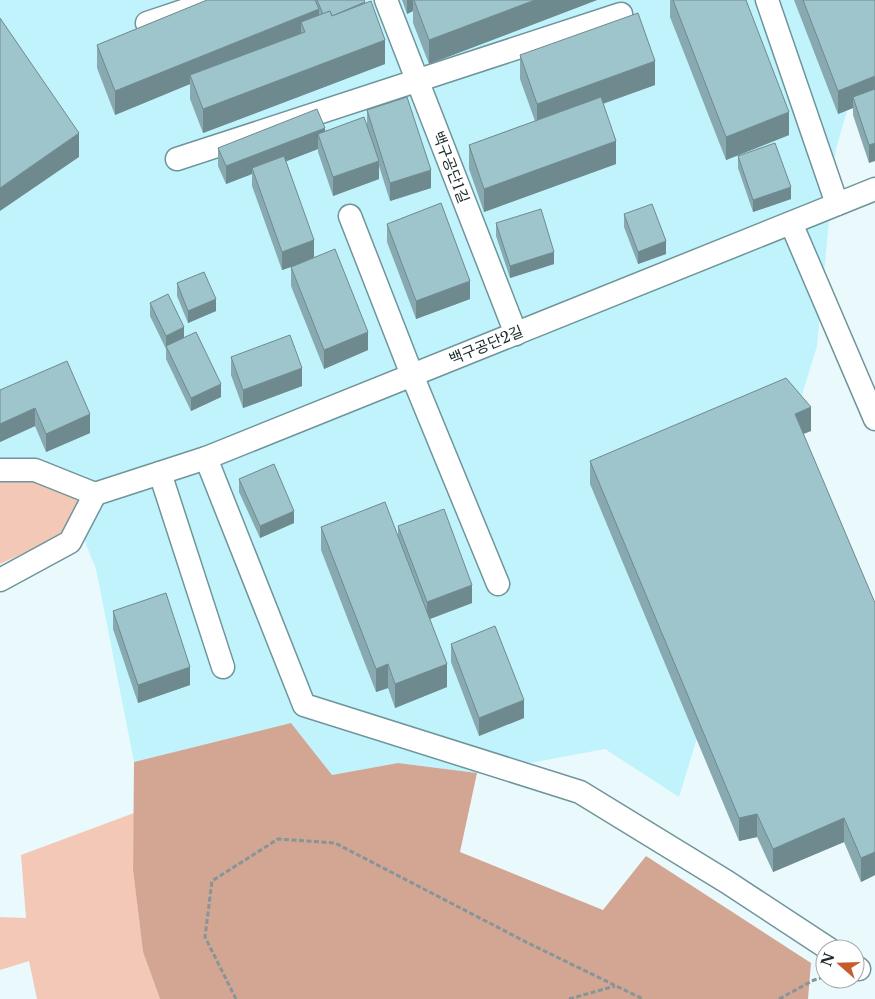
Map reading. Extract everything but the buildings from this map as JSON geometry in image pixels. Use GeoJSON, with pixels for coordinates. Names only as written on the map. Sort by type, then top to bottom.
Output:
{"type":"FeatureCollection","features":[{"type":"Feature","properties":{"kind":"street"},"geometry":{"type":"LineString","coordinates":[[147,23],[216,0]]}},
{"type":"Feature","properties":{"kind":"street","name":"백구공단1길"},"geometry":{"type":"LineString","coordinates":[[386,0],[516,334]]}},
{"type":"Feature","properties":{"kind":"street"},"geometry":{"type":"LineString","coordinates":[[767,0],[837,204]]}},
{"type":"Feature","properties":{"kind":"street"},"geometry":{"type":"LineString","coordinates":[[177,159],[621,14]]}},
{"type":"Feature","properties":{"kind":"street","name":"백구공단2길"},"geometry":{"type":"LineString","coordinates":[[95,494],[206,458],[875,189]]}},
{"type":"Feature","properties":{"kind":"street"},"geometry":{"type":"LineString","coordinates":[[350,216],[412,375],[498,584]]}},
{"type":"Feature","properties":{"kind":"street"},"geometry":{"type":"LineString","coordinates":[[791,223],[875,419]]}},
{"type":"Feature","properties":{"kind":"street"},"geometry":{"type":"LineString","coordinates":[[206,458],[304,705],[580,792],[727,882],[815,940]]}},
{"type":"Feature","properties":{"kind":"street"},"geometry":{"type":"LineString","coordinates":[[0,470],[35,470],[95,494],[70,542],[0,580]]}},
{"type":"Feature","properties":{"kind":"street"},"geometry":{"type":"LineString","coordinates":[[160,473],[222,667]]}},
{"type":"Feature","properties":{"kind":"path"},"geometry":{"type":"LineString","coordinates":[[236,999],[205,937],[212,882],[278,839],[335,843],[528,943],[643,999]]}},
{"type":"Feature","properties":{"kind":"path"},"geometry":{"type":"LineString","coordinates":[[779,999],[815,980]]}},
{"type":"Feature","properties":{"kind":"path"},"geometry":{"type":"LineString","coordinates":[[568,999],[616,986]]}},
{"type":"Feature","properties":{"kind":"shaded area"},"geometry":{"type":"Polygon","coordinates":[[[0,0],[875,0],[875,15],[836,149],[817,346],[679,797],[605,749],[477,773],[398,763],[332,775],[291,724],[134,762],[96,569],[85,542],[82,507],[0,462],[0,0]]]}},
{"type":"Feature","properties":{"kind":"shaded area"},"geometry":{"type":"Polygon","coordinates":[[[0,478],[35,479],[71,492],[82,507],[67,533],[0,564],[0,478]]]}},
{"type":"Feature","properties":{"kind":"shaded area"},"geometry":{"type":"Polygon","coordinates":[[[291,723],[332,775],[398,763],[477,773],[460,852],[603,910],[646,856],[811,963],[808,999],[160,999],[143,952],[133,870],[134,762],[291,723]]]}},
{"type":"Feature","properties":{"kind":"shaded area"},"geometry":{"type":"Polygon","coordinates":[[[134,813],[133,870],[143,952],[160,999],[37,999],[29,961],[0,970],[0,917],[26,918],[21,855],[134,813]]]}}]}
